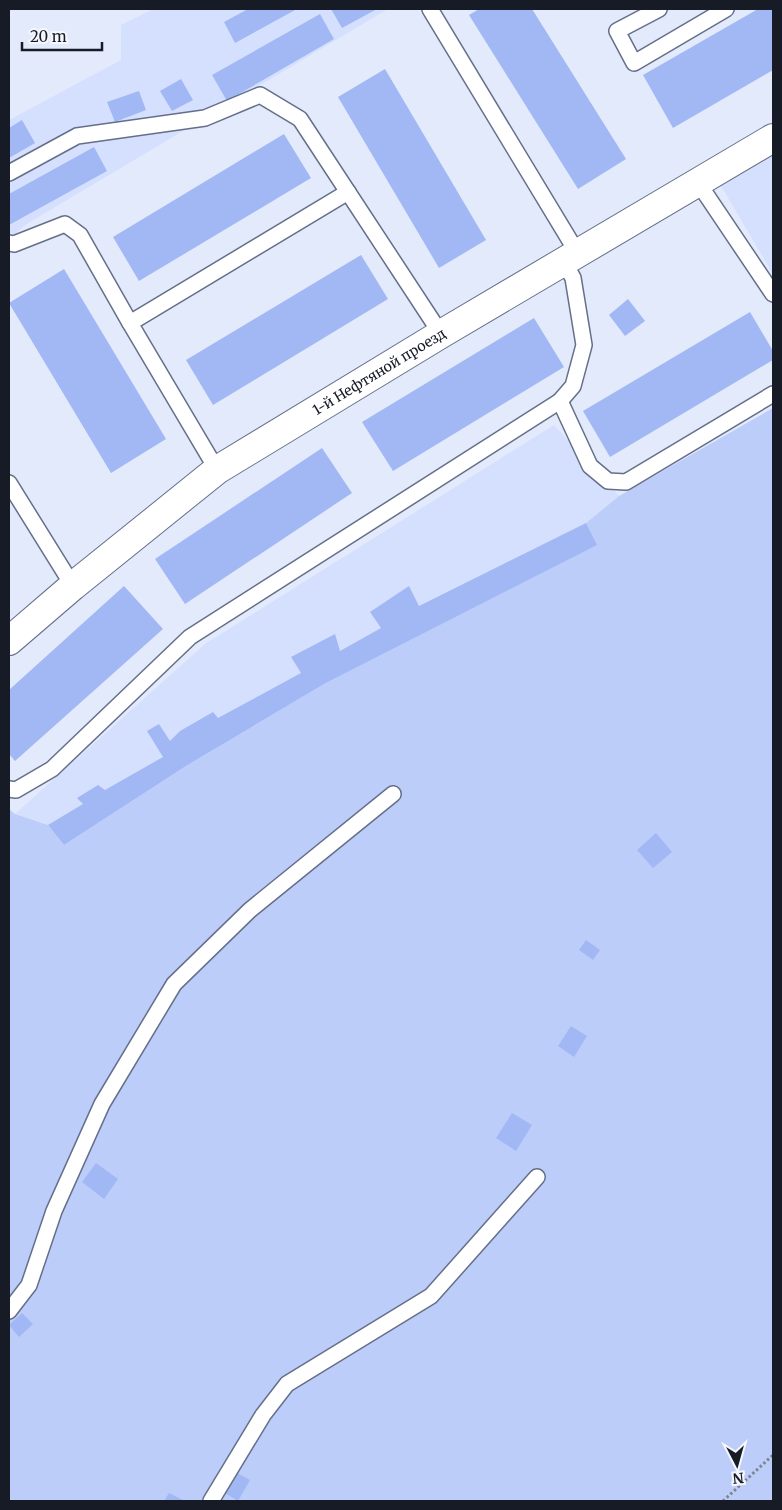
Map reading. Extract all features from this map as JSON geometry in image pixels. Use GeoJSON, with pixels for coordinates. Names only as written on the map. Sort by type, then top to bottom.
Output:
{"type":"FeatureCollection","features":[{"type":"Feature","properties":{"kind":"street","name":"1-й Нефтяной проезд"},"geometry":{"type":"LineString","coordinates":[[9,641],[73,586],[217,470],[441,334],[699,184],[773,138]]}},
{"type":"Feature","properties":{"kind":"lane"},"geometry":{"type":"LineString","coordinates":[[9,789],[16,790],[52,769],[190,637],[560,401],[573,386],[584,345],[571,258],[430,9]]}},
{"type":"Feature","properties":{"kind":"lane"},"geometry":{"type":"LineString","coordinates":[[659,9],[617,31],[634,62],[726,9]]}},
{"type":"Feature","properties":{"kind":"lane"},"geometry":{"type":"LineString","coordinates":[[9,173],[77,136],[205,118],[260,95],[300,119],[441,334]]}},
{"type":"Feature","properties":{"kind":"lane"},"geometry":{"type":"LineString","coordinates":[[699,184],[773,294]]}},
{"type":"Feature","properties":{"kind":"lane"},"geometry":{"type":"LineString","coordinates":[[130,323],[348,192]]}},
{"type":"Feature","properties":{"kind":"lane"},"geometry":{"type":"LineString","coordinates":[[9,243],[14,244],[65,224],[80,235],[217,470]]}},
{"type":"Feature","properties":{"kind":"lane"},"geometry":{"type":"LineString","coordinates":[[560,401],[590,466],[608,481],[626,482],[773,394]]}},
{"type":"Feature","properties":{"kind":"lane"},"geometry":{"type":"LineString","coordinates":[[9,483],[73,586]]}},
{"type":"Feature","properties":{"kind":"lane"},"geometry":{"type":"LineString","coordinates":[[9,1311],[29,1286],[54,1211],[102,1104],[174,984],[250,910],[393,794]]}},
{"type":"Feature","properties":{"kind":"lane"},"geometry":{"type":"LineString","coordinates":[[212,1501],[263,1415],[287,1384],[431,1296],[537,1177]]}},
{"type":"Feature","properties":{"kind":"path"},"geometry":{"type":"LineString","coordinates":[[724,1501],[773,1455]]}},
{"type":"Feature","properties":{"kind":"shaded area"},"geometry":{"type":"Polygon","coordinates":[[[153,9],[388,9],[25,225],[9,240],[9,120],[121,60],[121,25],[153,9]]]}},
{"type":"Feature","properties":{"kind":"shaded area"},"geometry":{"type":"Polygon","coordinates":[[[773,154],[773,274],[721,186],[773,154]]]}},
{"type":"Feature","properties":{"kind":"shaded area"},"geometry":{"type":"Polygon","coordinates":[[[773,408],[773,1501],[9,1501],[9,809],[15,814],[48,825],[64,845],[186,766],[324,684],[596,545],[586,523],[619,496],[773,408]]]}},
{"type":"Feature","properties":{"kind":"shaded area"},"geometry":{"type":"Polygon","coordinates":[[[554,425],[619,496],[586,523],[597,545],[324,684],[186,766],[64,845],[48,825],[15,814],[205,644],[554,425]]]}},
{"type":"Feature","properties":{"kind":"building"},"geometry":{"type":"Polygon","coordinates":[[[248,9],[297,9],[235,43],[224,22],[248,9]]]}},
{"type":"Feature","properties":{"kind":"building"},"geometry":{"type":"Polygon","coordinates":[[[331,9],[377,9],[342,28],[331,9]]]}},
{"type":"Feature","properties":{"kind":"building"},"geometry":{"type":"Polygon","coordinates":[[[479,9],[532,9],[626,159],[578,189],[469,15],[479,9]]]}},
{"type":"Feature","properties":{"kind":"building"},"geometry":{"type":"Polygon","coordinates":[[[758,9],[773,9],[773,70],[673,128],[643,75],[758,9]]]}},
{"type":"Feature","properties":{"kind":"building"},"geometry":{"type":"Polygon","coordinates":[[[320,14],[334,39],[227,101],[212,75],[320,14]]]}},
{"type":"Feature","properties":{"kind":"building"},"geometry":{"type":"Polygon","coordinates":[[[385,69],[486,240],[439,268],[338,97],[385,69]]]}},
{"type":"Feature","properties":{"kind":"building"},"geometry":{"type":"Polygon","coordinates":[[[181,79],[193,100],[172,111],[160,91],[181,79]]]}},
{"type":"Feature","properties":{"kind":"building"},"geometry":{"type":"Polygon","coordinates":[[[139,91],[146,110],[115,122],[107,102],[139,91]]]}},
{"type":"Feature","properties":{"kind":"building"},"geometry":{"type":"Polygon","coordinates":[[[22,120],[35,143],[9,158],[9,128],[22,120]]]}},
{"type":"Feature","properties":{"kind":"building"},"geometry":{"type":"Polygon","coordinates":[[[284,134],[311,178],[139,281],[113,237],[284,134]]]}},
{"type":"Feature","properties":{"kind":"building"},"geometry":{"type":"Polygon","coordinates":[[[94,147],[107,171],[9,225],[9,194],[94,147]]]}},
{"type":"Feature","properties":{"kind":"building"},"geometry":{"type":"Polygon","coordinates":[[[361,255],[388,299],[213,405],[186,360],[361,255]]]}},
{"type":"Feature","properties":{"kind":"building"},"geometry":{"type":"Polygon","coordinates":[[[64,269],[166,439],[111,473],[9,303],[64,269]]]}},
{"type":"Feature","properties":{"kind":"building"},"geometry":{"type":"Polygon","coordinates":[[[628,299],[645,321],[625,336],[609,315],[628,299]]]}},
{"type":"Feature","properties":{"kind":"building"},"geometry":{"type":"Polygon","coordinates":[[[750,312],[773,351],[773,360],[610,457],[583,411],[750,312]]]}},
{"type":"Feature","properties":{"kind":"building"},"geometry":{"type":"Polygon","coordinates":[[[534,318],[564,367],[393,471],[362,422],[534,318]]]}},
{"type":"Feature","properties":{"kind":"building"},"geometry":{"type":"Polygon","coordinates":[[[322,448],[352,493],[185,604],[155,559],[322,448]]]}},
{"type":"Feature","properties":{"kind":"building"},"geometry":{"type":"Polygon","coordinates":[[[586,523],[597,545],[324,684],[186,766],[64,845],[48,825],[83,804],[77,798],[98,785],[105,790],[163,757],[147,731],[159,724],[170,741],[180,731],[213,712],[218,718],[301,673],[291,657],[335,634],[340,651],[381,628],[370,612],[409,586],[419,606],[586,523]]]}},
{"type":"Feature","properties":{"kind":"building"},"geometry":{"type":"Polygon","coordinates":[[[124,586],[163,629],[15,761],[9,754],[9,690],[124,586]]]}},
{"type":"Feature","properties":{"kind":"building"},"geometry":{"type":"Polygon","coordinates":[[[656,833],[672,852],[653,868],[637,850],[656,833]]]}},
{"type":"Feature","properties":{"kind":"building"},"geometry":{"type":"Polygon","coordinates":[[[586,940],[600,950],[593,960],[579,950],[586,940]]]}},
{"type":"Feature","properties":{"kind":"building"},"geometry":{"type":"Polygon","coordinates":[[[571,1026],[587,1036],[574,1057],[558,1046],[571,1026]]]}},
{"type":"Feature","properties":{"kind":"building"},"geometry":{"type":"Polygon","coordinates":[[[512,1113],[532,1125],[516,1151],[496,1138],[512,1113]]]}},
{"type":"Feature","properties":{"kind":"building"},"geometry":{"type":"Polygon","coordinates":[[[96,1163],[118,1179],[104,1199],[82,1182],[96,1163]]]}},
{"type":"Feature","properties":{"kind":"building"},"geometry":{"type":"Polygon","coordinates":[[[22,1313],[33,1324],[19,1337],[9,1325],[22,1313]]]}},
{"type":"Feature","properties":{"kind":"building"},"geometry":{"type":"Polygon","coordinates":[[[237,1473],[250,1480],[238,1501],[225,1493],[237,1473]]]}},
{"type":"Feature","properties":{"kind":"building"},"geometry":{"type":"Polygon","coordinates":[[[169,1493],[185,1501],[164,1501],[169,1493]]]}}]}
